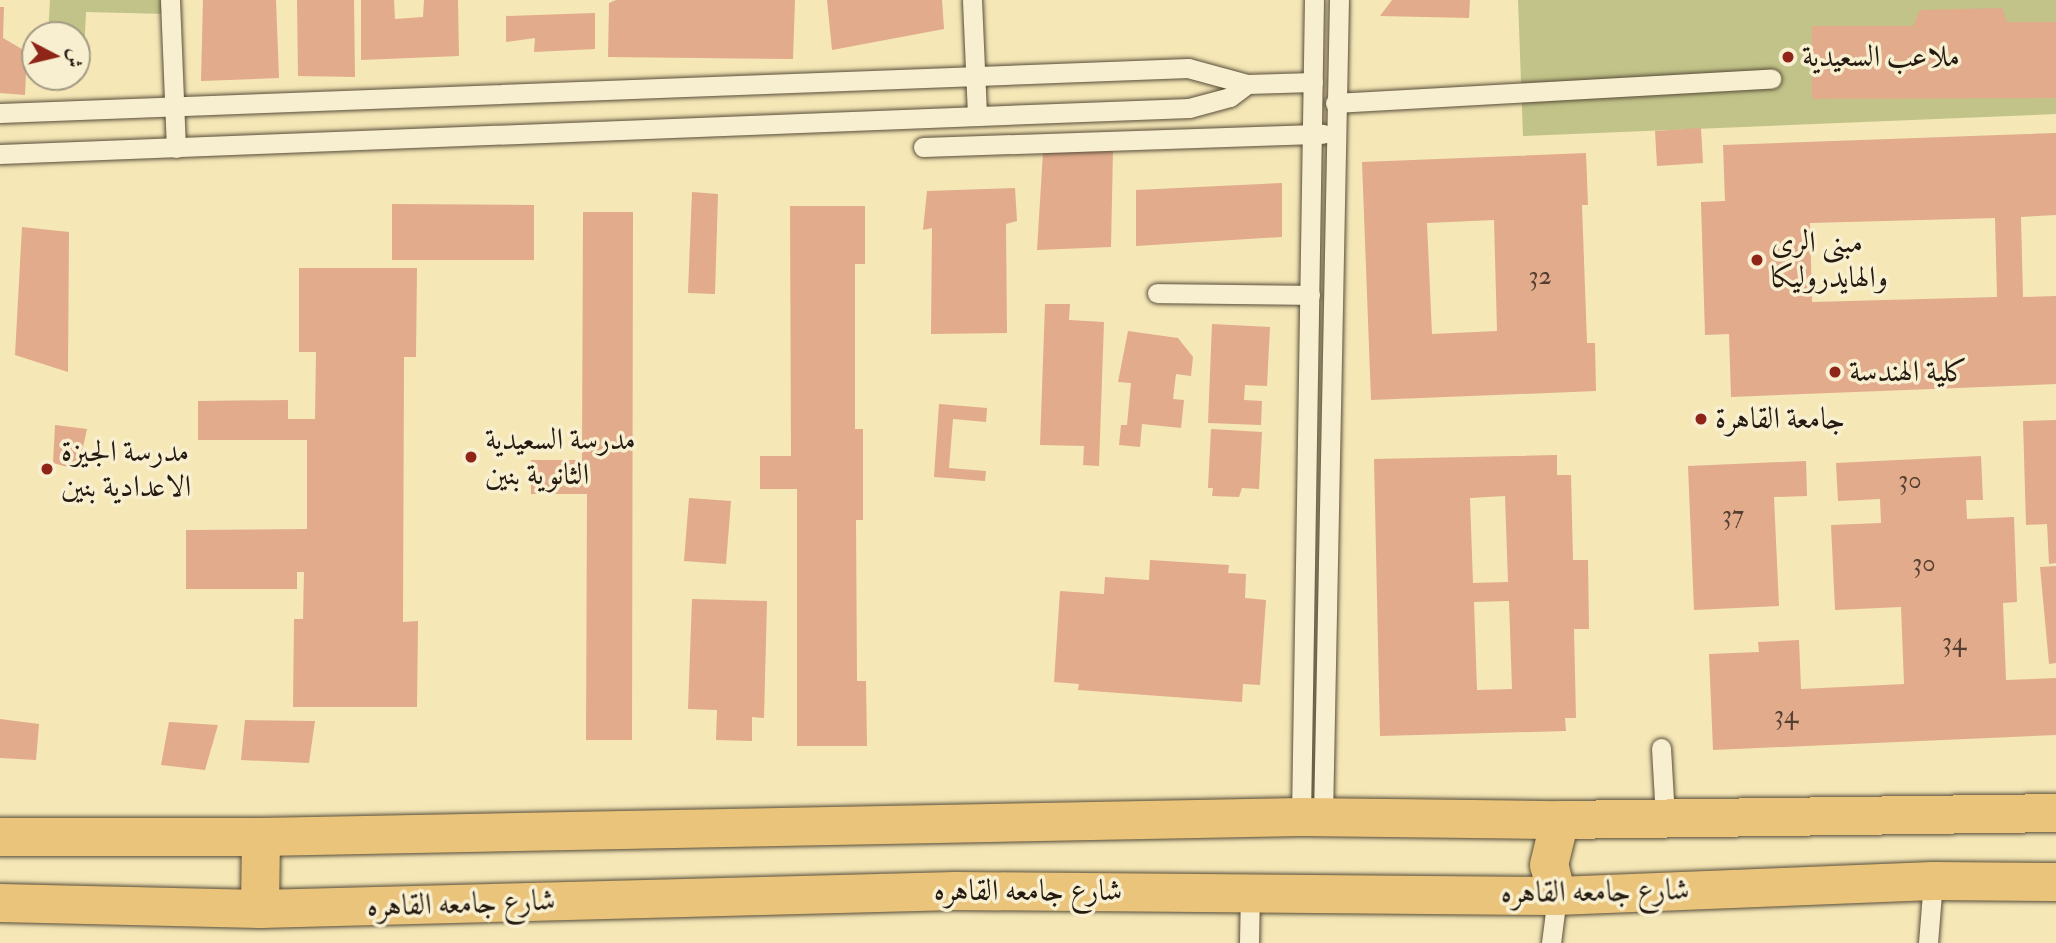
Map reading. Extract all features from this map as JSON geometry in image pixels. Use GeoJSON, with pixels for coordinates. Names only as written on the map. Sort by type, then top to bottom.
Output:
{"type":"FeatureCollection","features":[{"type":"Feature","properties":{"kind":"main road"},"geometry":{"type":"LineString","coordinates":[[0,837],[261,837],[1312,817],[1560,820],[2056,813]]}},
{"type":"Feature","properties":{"kind":"main road"},"geometry":{"type":"LineString","coordinates":[[1558,896],[1549,865],[1560,820]]}},
{"type":"Feature","properties":{"kind":"main road"},"geometry":{"type":"LineString","coordinates":[[260,909],[261,837]]}},
{"type":"Feature","properties":{"kind":"main road","name":"شارع جامعه القاهره"},"geometry":{"type":"LineString","coordinates":[[0,902],[260,909],[956,891],[1250,890],[1558,896],[1933,881],[2056,882]]}},
{"type":"Feature","properties":{"kind":"lane"},"geometry":{"type":"LineString","coordinates":[[170,0],[176,148]]}},
{"type":"Feature","properties":{"kind":"lane"},"geometry":{"type":"LineString","coordinates":[[972,0],[976,113]]}},
{"type":"Feature","properties":{"kind":"lane"},"geometry":{"type":"LineString","coordinates":[[1312,817],[1310,295],[1314,0]]}},
{"type":"Feature","properties":{"kind":"lane"},"geometry":{"type":"LineString","coordinates":[[1312,817],[1339,0]]}},
{"type":"Feature","properties":{"kind":"lane"},"geometry":{"type":"LineString","coordinates":[[0,113],[1188,68],[1247,84],[1313,82]]}},
{"type":"Feature","properties":{"kind":"lane"},"geometry":{"type":"LineString","coordinates":[[1335,103],[1771,79]]}},
{"type":"Feature","properties":{"kind":"lane"},"geometry":{"type":"LineString","coordinates":[[0,153],[176,148],[976,113],[1189,108],[1230,97],[1247,84]]}},
{"type":"Feature","properties":{"kind":"lane"},"geometry":{"type":"LineString","coordinates":[[923,147],[1334,133]]}},
{"type":"Feature","properties":{"kind":"lane"},"geometry":{"type":"LineString","coordinates":[[1157,293],[1310,295]]}},
{"type":"Feature","properties":{"kind":"lane"},"geometry":{"type":"LineString","coordinates":[[1661,748],[1665,818]]}},
{"type":"Feature","properties":{"kind":"lane"},"geometry":{"type":"LineString","coordinates":[[1928,943],[1933,881]]}},
{"type":"Feature","properties":{"kind":"lane"},"geometry":{"type":"LineString","coordinates":[[1249,943],[1250,890]]}},
{"type":"Feature","properties":{"kind":"lane"},"geometry":{"type":"LineString","coordinates":[[1551,943],[1558,896]]}},
{"type":"Feature","properties":{"kind":"green space"},"geometry":{"type":"Polygon","coordinates":[[[50,0],[165,0],[166,14],[86,12],[86,21],[49,21],[50,0]]]}},
{"type":"Feature","properties":{"kind":"green space","name":"ملاعب السعيدية"},"geometry":{"type":"Polygon","coordinates":[[[1518,0],[2056,0],[2056,114],[1523,136],[1518,0]]]}},
{"type":"Feature","properties":{"kind":"building"},"geometry":{"type":"Polygon","coordinates":[[[203,0],[276,0],[279,78],[201,81],[203,0]]]}},
{"type":"Feature","properties":{"kind":"building"},"geometry":{"type":"Polygon","coordinates":[[[297,0],[354,0],[355,77],[298,76],[297,0]]]}},
{"type":"Feature","properties":{"kind":"building"},"geometry":{"type":"Polygon","coordinates":[[[361,0],[394,0],[395,19],[423,17],[424,0],[458,0],[459,56],[361,60],[361,0]]]}},
{"type":"Feature","properties":{"kind":"building"},"geometry":{"type":"Polygon","coordinates":[[[616,0],[795,0],[793,59],[608,57],[609,3],[616,0]]]}},
{"type":"Feature","properties":{"kind":"building"},"geometry":{"type":"Polygon","coordinates":[[[827,0],[942,0],[944,29],[832,50],[827,0]]]}},
{"type":"Feature","properties":{"kind":"building"},"geometry":{"type":"Polygon","coordinates":[[[1392,0],[1470,0],[1469,18],[1380,16],[1392,0]]]}},
{"type":"Feature","properties":{"kind":"building"},"geometry":{"type":"Polygon","coordinates":[[[0,7],[4,7],[3,38],[21,48],[21,91],[25,91],[25,95],[0,93],[0,7]]]}},
{"type":"Feature","properties":{"kind":"building"},"geometry":{"type":"Polygon","coordinates":[[[2002,8],[2007,22],[2056,22],[2056,98],[1812,99],[1812,26],[1913,26],[1920,10],[2002,8]]]}},
{"type":"Feature","properties":{"kind":"building"},"geometry":{"type":"Polygon","coordinates":[[[595,13],[595,49],[534,52],[535,38],[506,42],[506,16],[595,13]]]}},
{"type":"Feature","properties":{"kind":"building"},"geometry":{"type":"Polygon","coordinates":[[[1701,128],[1703,163],[1657,166],[1655,131],[1701,128]]]}},
{"type":"Feature","properties":{"kind":"building","name":"مبنى الرى والهايدروليكا"},"geometry":{"type":"Polygon","coordinates":[[[2056,133],[2056,215],[2021,217],[2023,297],[2056,296],[2056,384],[1731,397],[1729,334],[1705,335],[1701,202],[1725,201],[1723,145],[2056,133]],[[1995,218],[1810,223],[1812,302],[1997,297],[1995,218]]]}},
{"type":"Feature","properties":{"kind":"building"},"geometry":{"type":"Polygon","coordinates":[[[1113,149],[1111,247],[1037,250],[1043,152],[1113,149]]]}},
{"type":"Feature","properties":{"kind":"building"},"geometry":{"type":"Polygon","coordinates":[[[1586,153],[1588,205],[1582,205],[1587,343],[1595,343],[1596,391],[1371,400],[1362,162],[1586,153]],[[1494,220],[1427,223],[1432,334],[1497,331],[1494,220]]]}},
{"type":"Feature","properties":{"kind":"building"},"geometry":{"type":"Polygon","coordinates":[[[1282,183],[1282,237],[1136,246],[1136,190],[1282,183]]]}},
{"type":"Feature","properties":{"kind":"building"},"geometry":{"type":"Polygon","coordinates":[[[1015,188],[1017,221],[1006,224],[1007,333],[931,334],[932,228],[923,230],[927,191],[1015,188]]]}},
{"type":"Feature","properties":{"kind":"building"},"geometry":{"type":"Polygon","coordinates":[[[692,192],[718,194],[715,294],[688,293],[692,192]]]}},
{"type":"Feature","properties":{"kind":"building"},"geometry":{"type":"Polygon","coordinates":[[[392,204],[534,205],[534,260],[392,260],[392,204]]]}},
{"type":"Feature","properties":{"kind":"building"},"geometry":{"type":"Polygon","coordinates":[[[790,206],[865,206],[865,264],[855,264],[855,429],[863,429],[863,520],[856,520],[857,681],[866,681],[867,746],[797,746],[797,489],[760,489],[760,456],[791,456],[790,206]]]}},
{"type":"Feature","properties":{"kind":"building"},"geometry":{"type":"Polygon","coordinates":[[[583,212],[633,212],[632,740],[586,740],[587,494],[531,494],[531,460],[582,460],[583,212]]]}},
{"type":"Feature","properties":{"kind":"building"},"geometry":{"type":"Polygon","coordinates":[[[22,227],[69,232],[68,372],[15,355],[22,227]]]}},
{"type":"Feature","properties":{"kind":"building"},"geometry":{"type":"Polygon","coordinates":[[[299,268],[417,268],[416,357],[404,357],[403,622],[418,621],[417,707],[293,707],[294,619],[303,619],[304,572],[297,572],[297,589],[186,589],[186,530],[307,529],[307,440],[198,440],[198,401],[288,400],[288,419],[315,419],[316,352],[299,352],[299,268]]]}},
{"type":"Feature","properties":{"kind":"building"},"geometry":{"type":"Polygon","coordinates":[[[1045,304],[1070,304],[1069,320],[1104,322],[1099,466],[1083,465],[1084,446],[1040,445],[1045,304]]]}},
{"type":"Feature","properties":{"kind":"building"},"geometry":{"type":"Polygon","coordinates":[[[1212,324],[1270,327],[1267,386],[1245,385],[1244,400],[1262,401],[1261,425],[1208,423],[1212,324]]]}},
{"type":"Feature","properties":{"kind":"building"},"geometry":{"type":"Polygon","coordinates":[[[1128,331],[1178,338],[1193,357],[1191,376],[1176,374],[1173,399],[1184,400],[1181,428],[1142,424],[1140,447],[1119,445],[1121,425],[1127,425],[1131,383],[1118,382],[1128,331]]]}},
{"type":"Feature","properties":{"kind":"building"},"geometry":{"type":"Polygon","coordinates":[[[939,404],[987,408],[986,422],[953,419],[949,468],[986,471],[985,481],[934,477],[939,404]]]}},
{"type":"Feature","properties":{"kind":"building"},"geometry":{"type":"Polygon","coordinates":[[[2056,420],[2056,563],[2049,564],[2047,524],[2026,525],[2023,421],[2056,420]]]}},
{"type":"Feature","properties":{"kind":"building"},"geometry":{"type":"Polygon","coordinates":[[[55,425],[87,429],[78,470],[53,463],[55,425]]]}},
{"type":"Feature","properties":{"kind":"building"},"geometry":{"type":"Polygon","coordinates":[[[1211,429],[1262,432],[1259,489],[1242,488],[1239,497],[1212,496],[1213,488],[1208,488],[1211,429]]]}},
{"type":"Feature","properties":{"kind":"building"},"geometry":{"type":"Polygon","coordinates":[[[1557,455],[1557,475],[1571,475],[1573,560],[1588,560],[1589,629],[1574,629],[1576,718],[1565,718],[1566,731],[1380,736],[1374,459],[1557,455]],[[1505,496],[1470,498],[1473,583],[1508,582],[1505,496]],[[1509,601],[1474,602],[1477,690],[1512,689],[1509,601]]]}},
{"type":"Feature","properties":{"kind":"building"},"geometry":{"type":"Polygon","coordinates":[[[1981,456],[1983,500],[1966,500],[1967,519],[2014,517],[2017,602],[2003,603],[2006,680],[2056,678],[2056,735],[1713,750],[1709,654],[1759,652],[1758,642],[1799,640],[1801,689],[1904,684],[1901,607],[1835,610],[1831,525],[1881,523],[1880,499],[1838,501],[1836,463],[1981,456]]]}},
{"type":"Feature","properties":{"kind":"building"},"geometry":{"type":"Polygon","coordinates":[[[1806,461],[1807,496],[1774,497],[1779,606],[1694,610],[1688,466],[1806,461]]]}},
{"type":"Feature","properties":{"kind":"building"},"geometry":{"type":"Polygon","coordinates":[[[689,498],[731,501],[726,564],[684,561],[689,498]]]}},
{"type":"Feature","properties":{"kind":"building"},"geometry":{"type":"Polygon","coordinates":[[[1150,560],[1229,565],[1228,573],[1246,574],[1245,598],[1266,600],[1260,685],[1243,684],[1242,702],[1078,690],[1079,684],[1054,682],[1060,591],[1104,594],[1105,577],[1149,580],[1150,560]]]}},
{"type":"Feature","properties":{"kind":"building"},"geometry":{"type":"Polygon","coordinates":[[[2056,566],[2056,663],[2049,664],[2040,567],[2056,566]]]}},
{"type":"Feature","properties":{"kind":"building"},"geometry":{"type":"Polygon","coordinates":[[[692,599],[767,601],[764,718],[752,717],[752,741],[716,740],[717,710],[688,709],[692,599]]]}},
{"type":"Feature","properties":{"kind":"building"},"geometry":{"type":"Polygon","coordinates":[[[0,719],[39,724],[36,760],[0,758],[0,719]]]}},
{"type":"Feature","properties":{"kind":"building"},"geometry":{"type":"Polygon","coordinates":[[[245,720],[315,721],[309,763],[241,760],[245,720]]]}},
{"type":"Feature","properties":{"kind":"building"},"geometry":{"type":"Polygon","coordinates":[[[169,722],[218,725],[205,770],[161,765],[169,722]]]}},
{"type":"Feature","properties":{"kind":"place","name":"ملاعب السعيدية"},"geometry":{"type":"Point","coordinates":[1788,57]}},
{"type":"Feature","properties":{"kind":"place","name":"مبنى الرى والهايدروليكا"},"geometry":{"type":"Point","coordinates":[1757,260]}},
{"type":"Feature","properties":{"kind":"place","name":"كلية الهندسة"},"geometry":{"type":"Point","coordinates":[1835,372]}},
{"type":"Feature","properties":{"kind":"place","name":"جامعة القاهرة"},"geometry":{"type":"Point","coordinates":[1701,419]}},
{"type":"Feature","properties":{"kind":"place","name":"مدرسة السعيدية الثانوية بنين"},"geometry":{"type":"Point","coordinates":[471,457]}},
{"type":"Feature","properties":{"kind":"place","name":"مدرسة الجيزة الاعدادية بنين"},"geometry":{"type":"Point","coordinates":[47,469]}}]}
